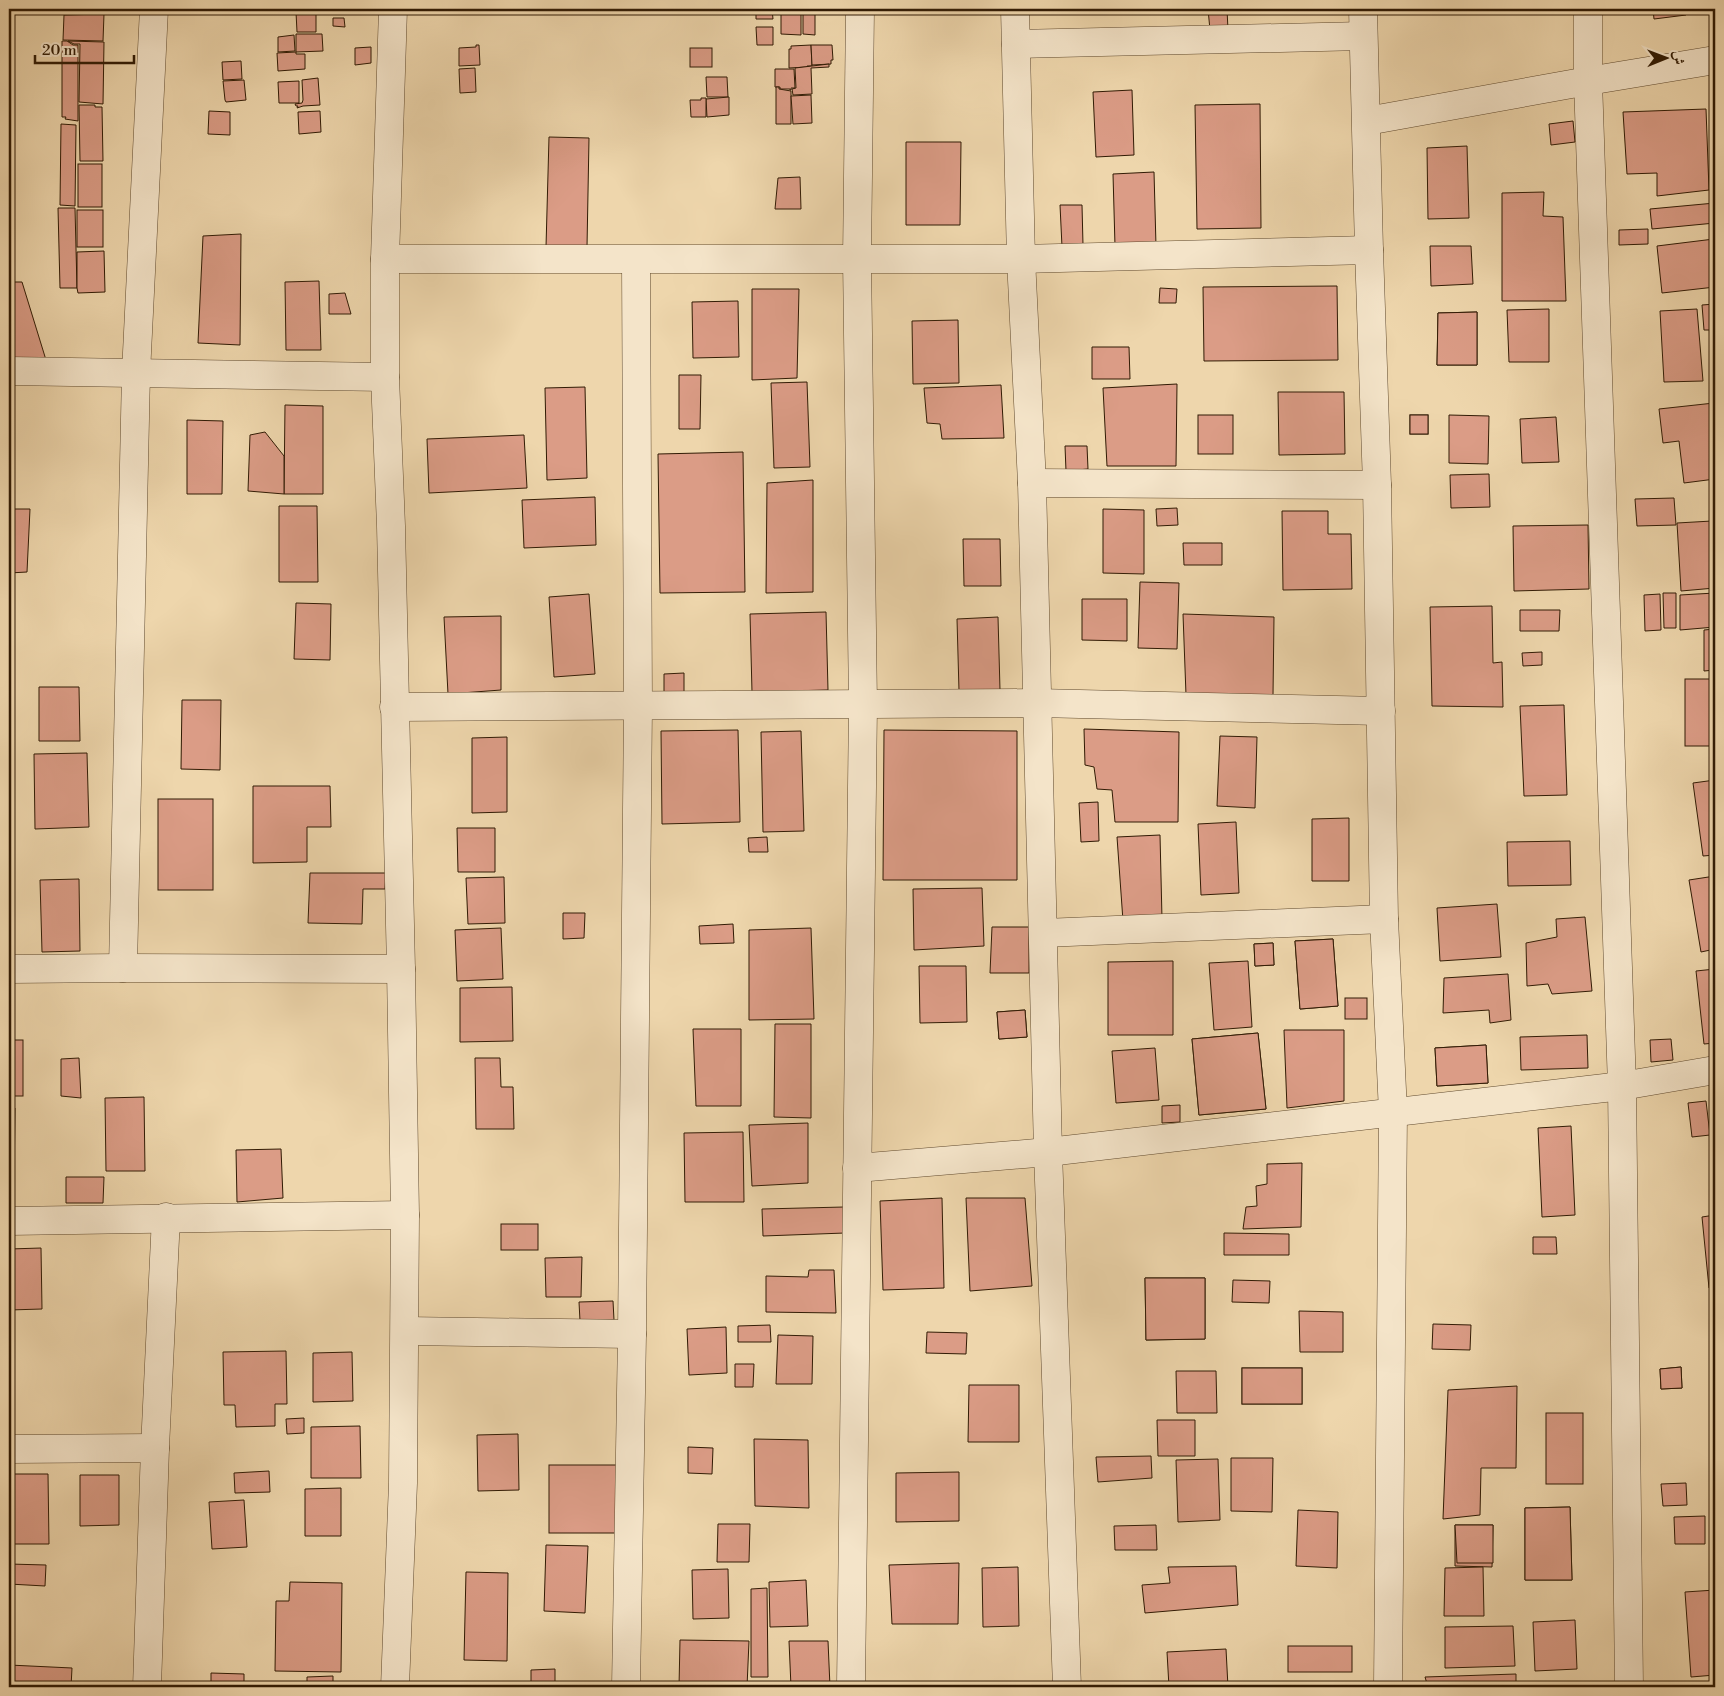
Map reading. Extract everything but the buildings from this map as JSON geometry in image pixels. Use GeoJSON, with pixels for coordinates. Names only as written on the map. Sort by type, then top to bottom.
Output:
{"type":"FeatureCollection","features":[{"type":"Feature","properties":{"kind":"street"},"geometry":{"type":"LineString","coordinates":[[123,968],[136,374],[154,9]]}},
{"type":"Feature","properties":{"kind":"street"},"geometry":{"type":"LineString","coordinates":[[393,9],[385,260],[384,377],[391,526],[405,1215],[403,1483],[395,1687]]}},
{"type":"Feature","properties":{"kind":"street"},"geometry":{"type":"LineString","coordinates":[[851,1687],[863,705],[857,259],[860,9]]}},
{"type":"Feature","properties":{"kind":"street"},"geometry":{"type":"LineString","coordinates":[[1015,9],[1021,259],[1032,483],[1048,1152],[1067,1687]]}},
{"type":"Feature","properties":{"kind":"street"},"geometry":{"type":"LineString","coordinates":[[1363,9],[1377,485],[1384,919],[1393,1112],[1388,1687]]}},
{"type":"Feature","properties":{"kind":"street"},"geometry":{"type":"LineString","coordinates":[[1588,9],[1588,81],[1622,1086],[1629,1687]]}},
{"type":"Feature","properties":{"kind":"street"},"geometry":{"type":"LineString","coordinates":[[1016,44],[1363,36]]}},
{"type":"Feature","properties":{"kind":"street"},"geometry":{"type":"LineString","coordinates":[[1366,121],[1715,60]]}},
{"type":"Feature","properties":{"kind":"street"},"geometry":{"type":"LineString","coordinates":[[385,260],[1021,259],[1369,250]]}},
{"type":"Feature","properties":{"kind":"street"},"geometry":{"type":"LineString","coordinates":[[626,1687],[632,1334],[638,705],[636,260]]}},
{"type":"Feature","properties":{"kind":"street"},"geometry":{"type":"LineString","coordinates":[[9,371],[384,377]]}},
{"type":"Feature","properties":{"kind":"street"},"geometry":{"type":"LineString","coordinates":[[1032,483],[1377,485]]}},
{"type":"Feature","properties":{"kind":"street"},"geometry":{"type":"LineString","coordinates":[[394,708],[1038,703],[1381,711]]}},
{"type":"Feature","properties":{"kind":"street"},"geometry":{"type":"LineString","coordinates":[[1044,934],[1384,919]]}},
{"type":"Feature","properties":{"kind":"street"},"geometry":{"type":"LineString","coordinates":[[9,969],[401,969]]}},
{"type":"Feature","properties":{"kind":"street"},"geometry":{"type":"LineString","coordinates":[[857,1168],[1048,1152],[1622,1086],[1715,1070]]}},
{"type":"Feature","properties":{"kind":"street"},"geometry":{"type":"LineString","coordinates":[[9,1221],[166,1217],[405,1215]]}},
{"type":"Feature","properties":{"kind":"street"},"geometry":{"type":"LineString","coordinates":[[147,1687],[155,1448],[166,1217]]}},
{"type":"Feature","properties":{"kind":"street"},"geometry":{"type":"LineString","coordinates":[[405,1331],[632,1334]]}},
{"type":"Feature","properties":{"kind":"street"},"geometry":{"type":"LineString","coordinates":[[9,1449],[155,1448]]}}]}
